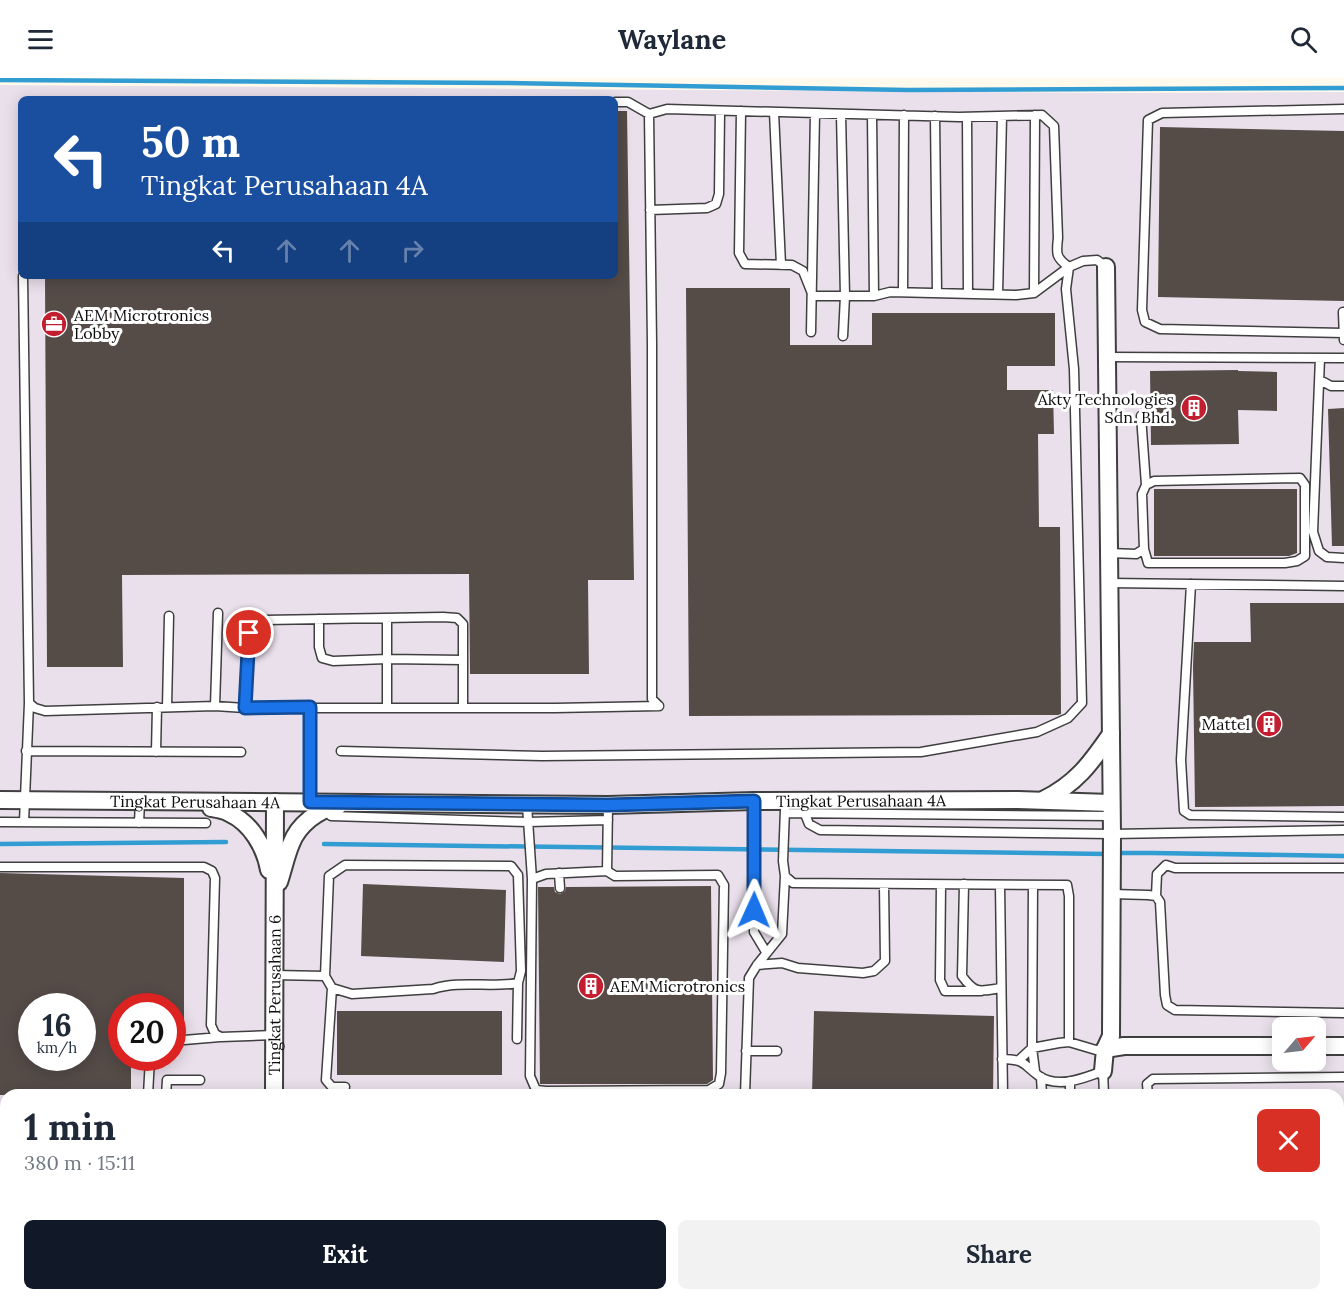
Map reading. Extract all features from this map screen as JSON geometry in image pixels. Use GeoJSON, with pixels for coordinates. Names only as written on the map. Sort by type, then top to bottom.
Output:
{"type":"FeatureCollection","features":[{"type":"Feature","properties":{"kind":"street"},"geometry":{"type":"LineString","coordinates":[[1103,1071],[1105,1049],[1111,1036],[1112,894],[1106,267]]}},
{"type":"Feature","properties":{"kind":"street"},"geometry":{"type":"LineString","coordinates":[[1018,800],[1043,800],[1063,790],[1082,774],[1111,734]]}},
{"type":"Feature","properties":{"kind":"street","name":"Tingkat Perusahaan 4A"},"geometry":{"type":"LineString","coordinates":[[0,800],[310,802],[360,808],[495,813],[527,804],[608,813],[754,801],[785,807],[805,807],[1018,800],[1111,809]]}},
{"type":"Feature","properties":{"kind":"street","name":"Tingkat Perusahaan 6"},"geometry":{"type":"LineString","coordinates":[[178,801],[229,813],[247,826],[260,843],[268,861],[274,894]]}},
{"type":"Feature","properties":{"kind":"street","name":"Tingkat Perusahaan 6"},"geometry":{"type":"LineString","coordinates":[[274,1089],[275,802]]}},
{"type":"Feature","properties":{"kind":"street","name":"Tingkat Perusahaan 6"},"geometry":{"type":"LineString","coordinates":[[274,894],[291,842],[307,821],[327,808],[360,808]]}},
{"type":"Feature","properties":{"kind":"street"},"geometry":{"type":"LineString","coordinates":[[1105,1049],[1124,1046],[1272,1046]]}},
{"type":"Feature","properties":{"kind":"street"},"geometry":{"type":"LineString","coordinates":[[1326,1046],[1344,1047]]}},
{"type":"Feature","properties":{"kind":"lane"},"geometry":{"type":"LineString","coordinates":[[618,102],[628,102],[649,114],[667,109],[904,116],[1042,116],[1054,126],[1058,238],[1056,251],[1060,261],[1069,267]]}},
{"type":"Feature","properties":{"kind":"lane"},"geometry":{"type":"LineString","coordinates":[[1344,109],[1162,113],[1148,120],[1142,309],[1145,321],[1160,329],[1344,333]]}},
{"type":"Feature","properties":{"kind":"lane"},"geometry":{"type":"LineString","coordinates":[[650,210],[707,208],[716,204],[719,194],[720,111]]}},
{"type":"Feature","properties":{"kind":"lane"},"geometry":{"type":"LineString","coordinates":[[741,111],[739,253],[745,264],[792,265],[802,271],[813,296]]}},
{"type":"Feature","properties":{"kind":"lane"},"geometry":{"type":"LineString","coordinates":[[774,112],[781,265]]}},
{"type":"Feature","properties":{"kind":"lane"},"geometry":{"type":"LineString","coordinates":[[812,332],[814,113]]}},
{"type":"Feature","properties":{"kind":"lane"},"geometry":{"type":"LineString","coordinates":[[29,703],[45,711],[215,706],[245,708],[555,708],[659,706],[651,699],[652,343],[649,114]]}},
{"type":"Feature","properties":{"kind":"lane"},"geometry":{"type":"LineString","coordinates":[[842,114],[843,336]]}},
{"type":"Feature","properties":{"kind":"lane"},"geometry":{"type":"LineString","coordinates":[[872,115],[874,296]]}},
{"type":"Feature","properties":{"kind":"lane"},"geometry":{"type":"LineString","coordinates":[[1034,293],[1035,115]]}},
{"type":"Feature","properties":{"kind":"lane"},"geometry":{"type":"LineString","coordinates":[[903,292],[904,116]]}},
{"type":"Feature","properties":{"kind":"lane"},"geometry":{"type":"LineString","coordinates":[[935,116],[937,293]]}},
{"type":"Feature","properties":{"kind":"lane"},"geometry":{"type":"LineString","coordinates":[[998,294],[1002,116]]}},
{"type":"Feature","properties":{"kind":"lane"},"geometry":{"type":"LineString","coordinates":[[967,117],[968,294]]}},
{"type":"Feature","properties":{"kind":"lane"},"geometry":{"type":"LineString","coordinates":[[813,296],[874,296],[890,292],[1016,295],[1034,293],[1069,267],[1083,261],[1097,260],[1106,267]]}},
{"type":"Feature","properties":{"kind":"lane"},"geometry":{"type":"LineString","coordinates":[[341,751],[542,756],[921,752],[1037,732],[1068,718],[1082,703],[1074,369],[1066,289],[1069,267]]}},
{"type":"Feature","properties":{"kind":"lane"},"geometry":{"type":"LineString","coordinates":[[23,279],[29,703],[24,822]]}},
{"type":"Feature","properties":{"kind":"lane"},"geometry":{"type":"LineString","coordinates":[[1343,312],[1344,339]]}},
{"type":"Feature","properties":{"kind":"lane"},"geometry":{"type":"LineString","coordinates":[[1107,357],[1344,358]]}},
{"type":"Feature","properties":{"kind":"lane"},"geometry":{"type":"LineString","coordinates":[[1320,358],[1313,532],[1319,551],[1327,557],[1344,558]]}},
{"type":"Feature","properties":{"kind":"lane"},"geometry":{"type":"LineString","coordinates":[[1320,380],[1331,386],[1344,386]]}},
{"type":"Feature","properties":{"kind":"lane"},"geometry":{"type":"LineString","coordinates":[[1142,416],[1146,485],[1142,494],[1144,549],[1148,563],[1285,563],[1297,561],[1305,556],[1305,485],[1299,478],[1155,481],[1146,485]]}},
{"type":"Feature","properties":{"kind":"lane"},"geometry":{"type":"LineString","coordinates":[[1109,553],[1136,554],[1144,549]]}},
{"type":"Feature","properties":{"kind":"lane"},"geometry":{"type":"LineString","coordinates":[[1109,583],[1344,586]]}},
{"type":"Feature","properties":{"kind":"lane"},"geometry":{"type":"LineString","coordinates":[[1191,584],[1181,760],[1184,811],[1190,816],[1344,817]]}},
{"type":"Feature","properties":{"kind":"lane"},"geometry":{"type":"LineString","coordinates":[[215,706],[218,613]]}},
{"type":"Feature","properties":{"kind":"lane"},"geometry":{"type":"LineString","coordinates":[[167,707],[169,616]]}},
{"type":"Feature","properties":{"kind":"lane"},"geometry":{"type":"LineString","coordinates":[[245,708],[249,633],[255,624],[265,620],[443,617],[457,618],[463,624],[463,708]]}},
{"type":"Feature","properties":{"kind":"lane"},"geometry":{"type":"LineString","coordinates":[[387,618],[387,707]]}},
{"type":"Feature","properties":{"kind":"lane"},"geometry":{"type":"LineString","coordinates":[[319,619],[319,647],[322,658],[333,661],[463,660]]}},
{"type":"Feature","properties":{"kind":"lane"},"geometry":{"type":"LineString","coordinates":[[156,752],[157,707]]}},
{"type":"Feature","properties":{"kind":"lane"},"geometry":{"type":"LineString","coordinates":[[310,707],[310,802]]}},
{"type":"Feature","properties":{"kind":"lane"},"geometry":{"type":"LineString","coordinates":[[27,751],[241,752]]}},
{"type":"Feature","properties":{"kind":"lane"},"geometry":{"type":"LineString","coordinates":[[140,801],[140,823]]}},
{"type":"Feature","properties":{"kind":"lane"},"geometry":{"type":"LineString","coordinates":[[754,801],[753,932],[766,952]]}},
{"type":"Feature","properties":{"kind":"lane"},"geometry":{"type":"LineString","coordinates":[[527,804],[532,879],[530,1076],[536,1089]]}},
{"type":"Feature","properties":{"kind":"lane"},"geometry":{"type":"LineString","coordinates":[[745,1089],[749,978],[766,952],[782,934],[785,807]]}},
{"type":"Feature","properties":{"kind":"lane"},"geometry":{"type":"LineString","coordinates":[[1111,809],[805,807],[809,824],[820,830],[1112,834],[1344,830]]}},
{"type":"Feature","properties":{"kind":"lane"},"geometry":{"type":"LineString","coordinates":[[331,816],[360,808]]}},
{"type":"Feature","properties":{"kind":"lane"},"geometry":{"type":"LineString","coordinates":[[495,813],[528,822],[608,813],[607,871]]}},
{"type":"Feature","properties":{"kind":"lane"},"geometry":{"type":"LineString","coordinates":[[0,822],[206,823]]}},
{"type":"Feature","properties":{"kind":"lane"},"geometry":{"type":"LineString","coordinates":[[345,1087],[332,1087],[326,1080],[332,988],[325,976],[329,876],[345,865],[511,866],[518,875],[521,971],[518,983],[517,1039]]}},
{"type":"Feature","properties":{"kind":"lane"},"geometry":{"type":"LineString","coordinates":[[1156,897],[1157,874],[1166,865],[1175,868],[1344,868]]}},
{"type":"Feature","properties":{"kind":"lane"},"geometry":{"type":"LineString","coordinates":[[0,867],[204,867],[212,871],[215,878],[212,1025],[215,1034],[221,1037]]}},
{"type":"Feature","properties":{"kind":"lane"},"geometry":{"type":"LineString","coordinates":[[532,879],[546,874],[607,871],[615,876],[718,875],[723,885],[721,1073],[719,1084],[711,1089]]}},
{"type":"Feature","properties":{"kind":"lane"},"geometry":{"type":"LineString","coordinates":[[559,873],[560,888]]}},
{"type":"Feature","properties":{"kind":"lane"},"geometry":{"type":"LineString","coordinates":[[785,876],[794,883],[1067,885],[1069,896],[1069,1042]]}},
{"type":"Feature","properties":{"kind":"lane"},"geometry":{"type":"LineString","coordinates":[[964,884],[962,976],[970,987],[981,991]]}},
{"type":"Feature","properties":{"kind":"lane"},"geometry":{"type":"LineString","coordinates":[[757,964],[782,963],[798,968],[831,972],[874,971],[885,961],[884,885]]}},
{"type":"Feature","properties":{"kind":"lane"},"geometry":{"type":"LineString","coordinates":[[940,885],[939,980],[945,991],[981,991],[1001,988]]}},
{"type":"Feature","properties":{"kind":"lane"},"geometry":{"type":"LineString","coordinates":[[1000,885],[1003,1089]]}},
{"type":"Feature","properties":{"kind":"lane"},"geometry":{"type":"LineString","coordinates":[[1033,885],[1032,1048],[1041,1089]]}},
{"type":"Feature","properties":{"kind":"lane"},"geometry":{"type":"LineString","coordinates":[[1112,894],[1148,894],[1156,897],[1160,902],[1165,995],[1167,1005],[1175,1010],[1344,1012]]}},
{"type":"Feature","properties":{"kind":"lane"},"geometry":{"type":"LineString","coordinates":[[274,975],[325,976]]}},
{"type":"Feature","properties":{"kind":"lane"},"geometry":{"type":"LineString","coordinates":[[332,988],[352,993],[434,989],[446,985],[518,983]]}},
{"type":"Feature","properties":{"kind":"lane"},"geometry":{"type":"LineString","coordinates":[[186,1040],[274,1035]]}},
{"type":"Feature","properties":{"kind":"lane"},"geometry":{"type":"LineString","coordinates":[[1019,1060],[1032,1048],[1069,1042],[1096,1050],[1105,1049]]}},
{"type":"Feature","properties":{"kind":"lane"},"geometry":{"type":"LineString","coordinates":[[746,1051],[777,1051]]}},
{"type":"Feature","properties":{"kind":"lane"},"geometry":{"type":"LineString","coordinates":[[1002,1059],[1019,1060],[1038,1074],[1054,1081],[1079,1080],[1103,1071],[1104,1089]]}},
{"type":"Feature","properties":{"kind":"lane"},"geometry":{"type":"LineString","coordinates":[[148,1089],[149,1071]]}},
{"type":"Feature","properties":{"kind":"lane"},"geometry":{"type":"LineString","coordinates":[[1147,1089],[1147,1084],[1153,1078],[1344,1077]]}},
{"type":"Feature","properties":{"kind":"lane"},"geometry":{"type":"LineString","coordinates":[[166,1089],[167,1080],[200,1080]]}},
{"type":"Feature","properties":{"kind":"lane"},"geometry":{"type":"LineString","coordinates":[[1070,1081],[1070,1089]]}},
{"type":"Feature","properties":{"kind":"shaded area"},"geometry":{"type":"Polygon","coordinates":[[[0,85],[1111,93],[1344,92],[1344,1089],[0,1089],[0,85]]]}},
{"type":"Feature","properties":{"kind":"building"},"geometry":{"type":"Polygon","coordinates":[[[618,111],[627,111],[634,580],[588,580],[589,674],[470,674],[469,574],[122,575],[123,667],[47,667],[45,279],[618,279],[618,111]]]}},
{"type":"Feature","properties":{"kind":"building"},"geometry":{"type":"Polygon","coordinates":[[[1160,127],[1344,131],[1344,301],[1158,297],[1160,127]]]}},
{"type":"Feature","properties":{"kind":"building"},"geometry":{"type":"Polygon","coordinates":[[[686,288],[790,288],[790,345],[872,345],[872,313],[1055,313],[1055,366],[1007,366],[1007,390],[1053,390],[1054,434],[1038,434],[1039,527],[1060,527],[1061,714],[689,716],[686,288]]]}},
{"type":"Feature","properties":{"kind":"building","name":"Akty Technologies Sdn. Bhd."},"geometry":{"type":"Polygon","coordinates":[[[1150,371],[1277,372],[1277,411],[1238,410],[1239,444],[1151,445],[1150,371]]]}},
{"type":"Feature","properties":{"kind":"building"},"geometry":{"type":"Polygon","coordinates":[[[1344,408],[1344,546],[1332,546],[1328,409],[1344,408]]]}},
{"type":"Feature","properties":{"kind":"building"},"geometry":{"type":"Polygon","coordinates":[[[1154,489],[1297,489],[1297,553],[1289,556],[1154,556],[1154,489]]]}},
{"type":"Feature","properties":{"kind":"building","name":"Mattel"},"geometry":{"type":"Polygon","coordinates":[[[1250,603],[1344,603],[1344,806],[1195,807],[1194,642],[1251,642],[1250,603]]]}},
{"type":"Feature","properties":{"kind":"building"},"geometry":{"type":"Polygon","coordinates":[[[0,873],[184,878],[184,993],[108,993],[108,1071],[131,1071],[131,1089],[0,1089],[0,873]]]}},
{"type":"Feature","properties":{"kind":"building"},"geometry":{"type":"Polygon","coordinates":[[[363,884],[506,890],[504,962],[361,956],[363,884]]]}},
{"type":"Feature","properties":{"kind":"building"},"geometry":{"type":"Polygon","coordinates":[[[711,886],[713,1080],[707,1084],[540,1084],[538,887],[554,887],[555,892],[560,894],[565,891],[566,887],[711,886]]]}},
{"type":"Feature","properties":{"kind":"building"},"geometry":{"type":"Polygon","coordinates":[[[337,1011],[502,1011],[502,1075],[337,1075],[337,1011]]]}},
{"type":"Feature","properties":{"kind":"building"},"geometry":{"type":"Polygon","coordinates":[[[814,1011],[994,1016],[993,1089],[812,1089],[814,1011]]]}},
{"type":"Feature","properties":{"kind":"waterway"},"geometry":{"type":"LineString","coordinates":[[0,80],[505,83],[908,90],[1344,88]]}},
{"type":"Feature","properties":{"kind":"waterway"},"geometry":{"type":"LineString","coordinates":[[0,844],[226,842]]}},
{"type":"Feature","properties":{"kind":"waterway"},"geometry":{"type":"LineString","coordinates":[[324,844],[1107,854]]}},
{"type":"Feature","properties":{"kind":"waterway"},"geometry":{"type":"LineString","coordinates":[[1116,853],[1344,856]]}},
{"type":"Feature","properties":{"kind":"place","name":"AEM Microtronics Lobby"},"geometry":{"type":"Point","coordinates":[54,324]}},
{"type":"Feature","properties":{"kind":"place","name":"Akty Technologies Sdn. Bhd."},"geometry":{"type":"Point","coordinates":[1194,408]}},
{"type":"Feature","properties":{"kind":"place","name":"Mattel"},"geometry":{"type":"Point","coordinates":[1269,724]}},
{"type":"Feature","properties":{"kind":"place","name":"AEM Microtronics"},"geometry":{"type":"Point","coordinates":[591,986]}},
{"type":"Feature","properties":{"kind":"route"},"geometry":{"type":"LineString","coordinates":[[249,633],[245,708],[310,707],[310,802],[608,805],[754,801],[754,910]]}}]}
